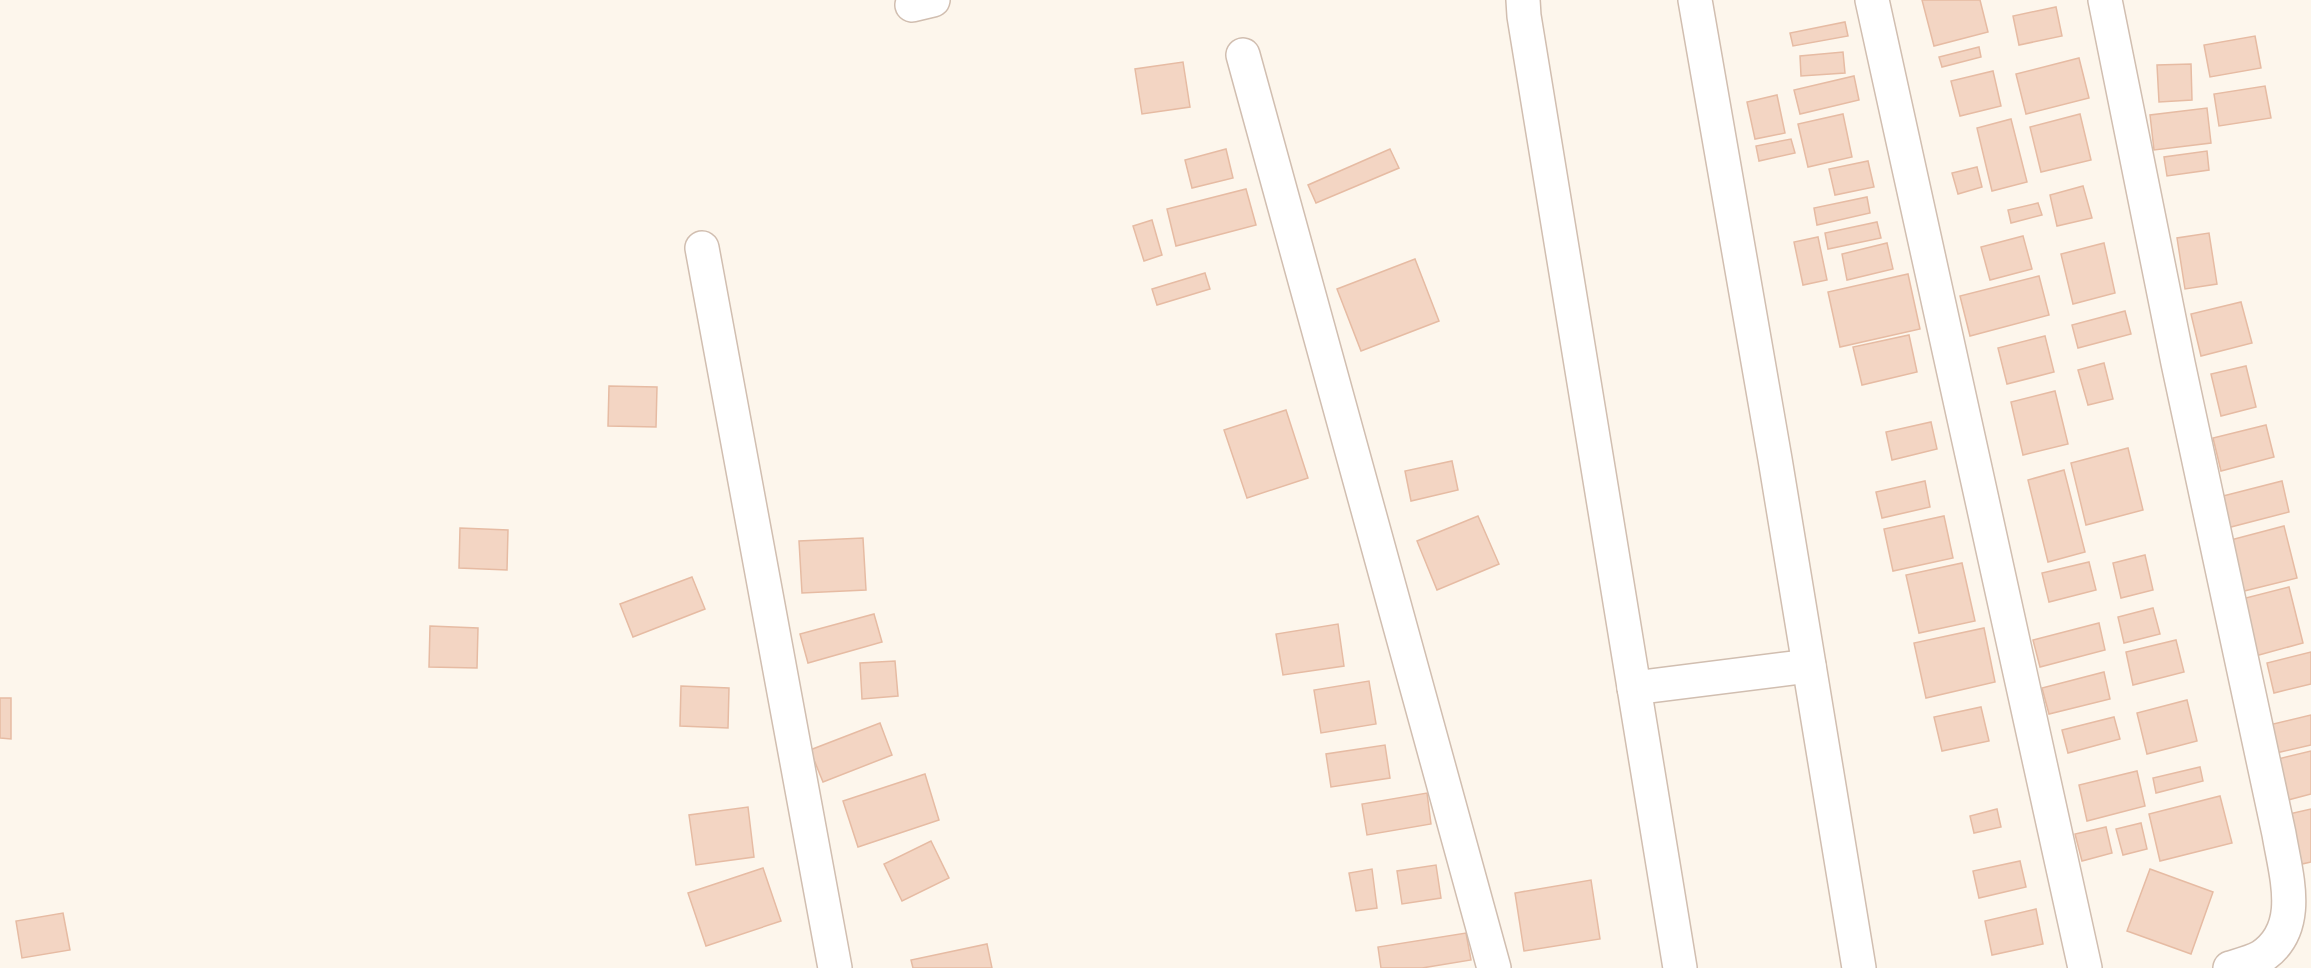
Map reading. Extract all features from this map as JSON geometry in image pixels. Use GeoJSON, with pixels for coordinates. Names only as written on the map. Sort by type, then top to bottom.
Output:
{"type":"FeatureCollection","features":[{"type":"Feature","properties":{"kind":"street"},"geometry":{"type":"LineString","coordinates":[[1523,0],[1680,968]]}},
{"type":"Feature","properties":{"kind":"street"},"geometry":{"type":"LineString","coordinates":[[1695,0],[1859,968]]}},
{"type":"Feature","properties":{"kind":"street"},"geometry":{"type":"LineString","coordinates":[[1872,0],[2085,968]]}},
{"type":"Feature","properties":{"kind":"street"},"geometry":{"type":"LineString","coordinates":[[2105,0],[2178,363],[2279,834],[2290,899],[2289,917],[2277,943],[2260,958],[2230,968]]}},
{"type":"Feature","properties":{"kind":"street"},"geometry":{"type":"LineString","coordinates":[[1243,55],[1494,968]]}},
{"type":"Feature","properties":{"kind":"street"},"geometry":{"type":"LineString","coordinates":[[702,248],[835,968]]}},
{"type":"Feature","properties":{"kind":"street"},"geometry":{"type":"LineString","coordinates":[[1634,688],[1809,666]]}},
{"type":"Feature","properties":{"kind":"building"},"geometry":{"type":"Polygon","coordinates":[[[1922,0],[1980,0],[1988,32],[1934,46],[1922,0]]]}},
{"type":"Feature","properties":{"kind":"building"},"geometry":{"type":"Polygon","coordinates":[[[2056,7],[2062,36],[2019,45],[2013,16],[2056,7]]]}},
{"type":"Feature","properties":{"kind":"building"},"geometry":{"type":"Polygon","coordinates":[[[1845,22],[1848,36],[1793,46],[1790,33],[1845,22]]]}},
{"type":"Feature","properties":{"kind":"building"},"geometry":{"type":"Polygon","coordinates":[[[2255,36],[2261,68],[2210,77],[2204,45],[2255,36]]]}},
{"type":"Feature","properties":{"kind":"building"},"geometry":{"type":"Polygon","coordinates":[[[1979,47],[1981,57],[1942,67],[1939,57],[1979,47]]]}},
{"type":"Feature","properties":{"kind":"building"},"geometry":{"type":"Polygon","coordinates":[[[1843,52],[1845,73],[1801,76],[1800,56],[1843,52]]]}},
{"type":"Feature","properties":{"kind":"building"},"geometry":{"type":"Polygon","coordinates":[[[2079,58],[2089,98],[2026,114],[2016,74],[2079,58]]]}},
{"type":"Feature","properties":{"kind":"building"},"geometry":{"type":"Polygon","coordinates":[[[1183,62],[1190,107],[1142,114],[1135,69],[1183,62]]]}},
{"type":"Feature","properties":{"kind":"building"},"geometry":{"type":"Polygon","coordinates":[[[2191,64],[2192,100],[2159,102],[2157,65],[2191,64]]]}},
{"type":"Feature","properties":{"kind":"building"},"geometry":{"type":"Polygon","coordinates":[[[1993,71],[2001,106],[1960,116],[1951,81],[1993,71]]]}},
{"type":"Feature","properties":{"kind":"building"},"geometry":{"type":"Polygon","coordinates":[[[1854,76],[1859,100],[1800,114],[1794,90],[1854,76]]]}},
{"type":"Feature","properties":{"kind":"building"},"geometry":{"type":"Polygon","coordinates":[[[2265,86],[2271,118],[2219,126],[2214,94],[2265,86]]]}},
{"type":"Feature","properties":{"kind":"building"},"geometry":{"type":"Polygon","coordinates":[[[1777,95],[1785,133],[1755,139],[1747,102],[1777,95]]]}},
{"type":"Feature","properties":{"kind":"building"},"geometry":{"type":"Polygon","coordinates":[[[2207,108],[2211,143],[2154,150],[2150,115],[2207,108]]]}},
{"type":"Feature","properties":{"kind":"building"},"geometry":{"type":"Polygon","coordinates":[[[1843,114],[1852,157],[1808,167],[1798,124],[1843,114]]]}},
{"type":"Feature","properties":{"kind":"building"},"geometry":{"type":"Polygon","coordinates":[[[2080,114],[2091,160],[2041,172],[2030,127],[2080,114]]]}},
{"type":"Feature","properties":{"kind":"building"},"geometry":{"type":"Polygon","coordinates":[[[2011,119],[2027,182],[1992,191],[1977,128],[2011,119]]]}},
{"type":"Feature","properties":{"kind":"building"},"geometry":{"type":"Polygon","coordinates":[[[1791,139],[1795,153],[1759,161],[1756,146],[1791,139]]]}},
{"type":"Feature","properties":{"kind":"building"},"geometry":{"type":"Polygon","coordinates":[[[1226,149],[1233,178],[1192,188],[1185,160],[1226,149]]]}},
{"type":"Feature","properties":{"kind":"building"},"geometry":{"type":"Polygon","coordinates":[[[1390,149],[1399,168],[1316,203],[1308,185],[1390,149]]]}},
{"type":"Feature","properties":{"kind":"building"},"geometry":{"type":"Polygon","coordinates":[[[2207,151],[2209,170],[2167,176],[2164,157],[2207,151]]]}},
{"type":"Feature","properties":{"kind":"building"},"geometry":{"type":"Polygon","coordinates":[[[1868,161],[1874,187],[1835,195],[1829,169],[1868,161]]]}},
{"type":"Feature","properties":{"kind":"building"},"geometry":{"type":"Polygon","coordinates":[[[1977,167],[1982,187],[1958,194],[1952,173],[1977,167]]]}},
{"type":"Feature","properties":{"kind":"building"},"geometry":{"type":"Polygon","coordinates":[[[2083,186],[2092,218],[2057,226],[2050,195],[2083,186]]]}},
{"type":"Feature","properties":{"kind":"building"},"geometry":{"type":"Polygon","coordinates":[[[1246,189],[1256,225],[1176,246],[1167,209],[1246,189]]]}},
{"type":"Feature","properties":{"kind":"building"},"geometry":{"type":"Polygon","coordinates":[[[1867,197],[1870,213],[1817,225],[1814,208],[1867,197]]]}},
{"type":"Feature","properties":{"kind":"building"},"geometry":{"type":"Polygon","coordinates":[[[2038,203],[2042,215],[2011,223],[2008,210],[2038,203]]]}},
{"type":"Feature","properties":{"kind":"building"},"geometry":{"type":"Polygon","coordinates":[[[1152,220],[1162,255],[1144,261],[1133,226],[1152,220]]]}},
{"type":"Feature","properties":{"kind":"building"},"geometry":{"type":"Polygon","coordinates":[[[1877,222],[1881,238],[1828,249],[1825,233],[1877,222]]]}},
{"type":"Feature","properties":{"kind":"building"},"geometry":{"type":"Polygon","coordinates":[[[2209,233],[2217,284],[2185,289],[2177,238],[2209,233]]]}},
{"type":"Feature","properties":{"kind":"building"},"geometry":{"type":"Polygon","coordinates":[[[2023,236],[2032,269],[1990,280],[1981,247],[2023,236]]]}},
{"type":"Feature","properties":{"kind":"building"},"geometry":{"type":"Polygon","coordinates":[[[1818,237],[1827,280],[1803,285],[1794,242],[1818,237]]]}},
{"type":"Feature","properties":{"kind":"building"},"geometry":{"type":"Polygon","coordinates":[[[1887,243],[1893,269],[1847,280],[1842,254],[1887,243]]]}},
{"type":"Feature","properties":{"kind":"building"},"geometry":{"type":"Polygon","coordinates":[[[2104,243],[2115,293],[2073,304],[2061,254],[2104,243]]]}},
{"type":"Feature","properties":{"kind":"building"},"geometry":{"type":"Polygon","coordinates":[[[1415,259],[1439,321],[1361,351],[1337,289],[1415,259]]]}},
{"type":"Feature","properties":{"kind":"building"},"geometry":{"type":"Polygon","coordinates":[[[1205,273],[1210,289],[1157,305],[1152,289],[1205,273]]]}},
{"type":"Feature","properties":{"kind":"building"},"geometry":{"type":"Polygon","coordinates":[[[1908,274],[1920,329],[1840,347],[1828,292],[1908,274]]]}},
{"type":"Feature","properties":{"kind":"building"},"geometry":{"type":"Polygon","coordinates":[[[2039,276],[2049,315],[1970,336],[1960,296],[2039,276]]]}},
{"type":"Feature","properties":{"kind":"building"},"geometry":{"type":"Polygon","coordinates":[[[2241,302],[2252,343],[2201,356],[2191,314],[2241,302]]]}},
{"type":"Feature","properties":{"kind":"building"},"geometry":{"type":"Polygon","coordinates":[[[2125,311],[2131,334],[2078,348],[2072,325],[2125,311]]]}},
{"type":"Feature","properties":{"kind":"building"},"geometry":{"type":"Polygon","coordinates":[[[1909,335],[1917,372],[1862,385],[1853,347],[1909,335]]]}},
{"type":"Feature","properties":{"kind":"building"},"geometry":{"type":"Polygon","coordinates":[[[2045,336],[2054,372],[2007,384],[1998,348],[2045,336]]]}},
{"type":"Feature","properties":{"kind":"building"},"geometry":{"type":"Polygon","coordinates":[[[2104,363],[2113,399],[2088,405],[2078,370],[2104,363]]]}},
{"type":"Feature","properties":{"kind":"building"},"geometry":{"type":"Polygon","coordinates":[[[2246,366],[2256,407],[2221,416],[2211,374],[2246,366]]]}},
{"type":"Feature","properties":{"kind":"building"},"geometry":{"type":"Polygon","coordinates":[[[609,386],[657,387],[656,427],[608,426],[609,386]]]}},
{"type":"Feature","properties":{"kind":"building"},"geometry":{"type":"Polygon","coordinates":[[[2055,391],[2068,444],[2023,455],[2011,402],[2055,391]]]}},
{"type":"Feature","properties":{"kind":"building"},"geometry":{"type":"Polygon","coordinates":[[[1286,410],[1308,478],[1247,498],[1224,430],[1286,410]]]}},
{"type":"Feature","properties":{"kind":"building"},"geometry":{"type":"Polygon","coordinates":[[[1931,422],[1937,449],[1892,460],[1886,432],[1931,422]]]}},
{"type":"Feature","properties":{"kind":"building"},"geometry":{"type":"Polygon","coordinates":[[[2266,425],[2274,457],[2221,471],[2213,438],[2266,425]]]}},
{"type":"Feature","properties":{"kind":"building"},"geometry":{"type":"Polygon","coordinates":[[[2128,448],[2143,510],[2086,525],[2071,463],[2128,448]]]}},
{"type":"Feature","properties":{"kind":"building"},"geometry":{"type":"Polygon","coordinates":[[[1452,461],[1458,490],[1411,501],[1405,471],[1452,461]]]}},
{"type":"Feature","properties":{"kind":"building"},"geometry":{"type":"Polygon","coordinates":[[[2064,470],[2085,552],[2048,562],[2028,480],[2064,470]]]}},
{"type":"Feature","properties":{"kind":"building"},"geometry":{"type":"Polygon","coordinates":[[[1925,481],[1930,507],[1882,518],[1876,492],[1925,481]]]}},
{"type":"Feature","properties":{"kind":"building"},"geometry":{"type":"Polygon","coordinates":[[[2282,481],[2289,512],[2227,528],[2219,497],[2282,481]]]}},
{"type":"Feature","properties":{"kind":"building"},"geometry":{"type":"Polygon","coordinates":[[[1478,516],[1499,564],[1437,590],[1417,541],[1478,516]]]}},
{"type":"Feature","properties":{"kind":"building"},"geometry":{"type":"Polygon","coordinates":[[[1944,516],[1953,558],[1893,571],[1884,529],[1944,516]]]}},
{"type":"Feature","properties":{"kind":"building"},"geometry":{"type":"Polygon","coordinates":[[[2284,526],[2297,578],[2236,593],[2223,542],[2284,526]]]}},
{"type":"Feature","properties":{"kind":"building"},"geometry":{"type":"Polygon","coordinates":[[[460,528],[508,530],[507,570],[459,568],[460,528]]]}},
{"type":"Feature","properties":{"kind":"building"},"geometry":{"type":"Polygon","coordinates":[[[863,538],[866,590],[802,593],[799,541],[863,538]]]}},
{"type":"Feature","properties":{"kind":"building"},"geometry":{"type":"Polygon","coordinates":[[[2145,555],[2153,590],[2121,598],[2113,563],[2145,555]]]}},
{"type":"Feature","properties":{"kind":"building"},"geometry":{"type":"Polygon","coordinates":[[[2089,562],[2096,590],[2049,602],[2042,573],[2089,562]]]}},
{"type":"Feature","properties":{"kind":"building"},"geometry":{"type":"Polygon","coordinates":[[[1962,563],[1975,621],[1919,633],[1906,575],[1962,563]]]}},
{"type":"Feature","properties":{"kind":"building"},"geometry":{"type":"Polygon","coordinates":[[[692,577],[705,609],[633,637],[620,604],[692,577]]]}},
{"type":"Feature","properties":{"kind":"building"},"geometry":{"type":"Polygon","coordinates":[[[2289,587],[2303,643],[2248,658],[2234,601],[2289,587]]]}},
{"type":"Feature","properties":{"kind":"building"},"geometry":{"type":"Polygon","coordinates":[[[2153,608],[2160,634],[2124,643],[2118,617],[2153,608]]]}},
{"type":"Feature","properties":{"kind":"building"},"geometry":{"type":"Polygon","coordinates":[[[874,614],[882,642],[808,663],[800,634],[874,614]]]}},
{"type":"Feature","properties":{"kind":"building"},"geometry":{"type":"Polygon","coordinates":[[[2099,623],[2105,650],[2040,667],[2033,640],[2099,623]]]}},
{"type":"Feature","properties":{"kind":"building"},"geometry":{"type":"Polygon","coordinates":[[[1338,624],[1344,666],[1283,675],[1276,634],[1338,624]]]}},
{"type":"Feature","properties":{"kind":"building"},"geometry":{"type":"Polygon","coordinates":[[[430,626],[478,628],[477,668],[429,667],[430,626]]]}},
{"type":"Feature","properties":{"kind":"building"},"geometry":{"type":"Polygon","coordinates":[[[1984,628],[1995,682],[1926,698],[1914,643],[1984,628]]]}},
{"type":"Feature","properties":{"kind":"building"},"geometry":{"type":"Polygon","coordinates":[[[2176,640],[2184,672],[2133,685],[2126,652],[2176,640]]]}},
{"type":"Feature","properties":{"kind":"building"},"geometry":{"type":"Polygon","coordinates":[[[2311,652],[2311,684],[2274,693],[2267,663],[2311,652]]]}},
{"type":"Feature","properties":{"kind":"building"},"geometry":{"type":"Polygon","coordinates":[[[895,661],[898,696],[862,699],[860,663],[895,661]]]}},
{"type":"Feature","properties":{"kind":"building"},"geometry":{"type":"Polygon","coordinates":[[[2104,672],[2110,699],[2049,714],[2042,688],[2104,672]]]}},
{"type":"Feature","properties":{"kind":"building"},"geometry":{"type":"Polygon","coordinates":[[[1369,681],[1376,724],[1321,733],[1314,690],[1369,681]]]}},
{"type":"Feature","properties":{"kind":"building"},"geometry":{"type":"Polygon","coordinates":[[[681,686],[729,688],[728,728],[680,726],[681,686]]]}},
{"type":"Feature","properties":{"kind":"building"},"geometry":{"type":"Polygon","coordinates":[[[0,698],[11,698],[11,739],[0,738],[0,698]]]}},
{"type":"Feature","properties":{"kind":"building"},"geometry":{"type":"Polygon","coordinates":[[[2187,700],[2197,741],[2147,754],[2137,713],[2187,700]]]}},
{"type":"Feature","properties":{"kind":"building"},"geometry":{"type":"Polygon","coordinates":[[[1981,707],[1989,741],[1942,751],[1934,717],[1981,707]]]}},
{"type":"Feature","properties":{"kind":"building"},"geometry":{"type":"Polygon","coordinates":[[[2311,715],[2311,745],[2276,753],[2269,725],[2311,715]]]}},
{"type":"Feature","properties":{"kind":"building"},"geometry":{"type":"Polygon","coordinates":[[[2114,717],[2120,739],[2068,753],[2062,730],[2114,717]]]}},
{"type":"Feature","properties":{"kind":"building"},"geometry":{"type":"Polygon","coordinates":[[[880,723],[892,755],[823,782],[810,750],[880,723]]]}},
{"type":"Feature","properties":{"kind":"building"},"geometry":{"type":"Polygon","coordinates":[[[1385,745],[1390,778],[1331,787],[1326,754],[1385,745]]]}},
{"type":"Feature","properties":{"kind":"building"},"geometry":{"type":"Polygon","coordinates":[[[2311,751],[2311,794],[2288,800],[2278,759],[2311,751]]]}},
{"type":"Feature","properties":{"kind":"building"},"geometry":{"type":"Polygon","coordinates":[[[2200,767],[2203,781],[2156,793],[2153,778],[2200,767]]]}},
{"type":"Feature","properties":{"kind":"building"},"geometry":{"type":"Polygon","coordinates":[[[2137,771],[2145,806],[2087,821],[2079,785],[2137,771]]]}},
{"type":"Feature","properties":{"kind":"building"},"geometry":{"type":"Polygon","coordinates":[[[925,774],[939,820],[858,847],[843,801],[925,774]]]}},
{"type":"Feature","properties":{"kind":"building"},"geometry":{"type":"Polygon","coordinates":[[[1427,793],[1431,824],[1367,835],[1362,804],[1427,793]]]}},
{"type":"Feature","properties":{"kind":"building"},"geometry":{"type":"Polygon","coordinates":[[[2220,796],[2232,843],[2160,861],[2149,814],[2220,796]]]}},
{"type":"Feature","properties":{"kind":"building"},"geometry":{"type":"Polygon","coordinates":[[[748,807],[754,857],[696,865],[689,815],[748,807]]]}},
{"type":"Feature","properties":{"kind":"building"},"geometry":{"type":"Polygon","coordinates":[[[1997,809],[2001,827],[1974,833],[1970,816],[1997,809]]]}},
{"type":"Feature","properties":{"kind":"building"},"geometry":{"type":"Polygon","coordinates":[[[2311,809],[2311,862],[2302,864],[2289,814],[2311,809]]]}},
{"type":"Feature","properties":{"kind":"building"},"geometry":{"type":"Polygon","coordinates":[[[2141,823],[2147,849],[2123,855],[2116,829],[2141,823]]]}},
{"type":"Feature","properties":{"kind":"building"},"geometry":{"type":"Polygon","coordinates":[[[2106,827],[2112,853],[2082,861],[2075,834],[2106,827]]]}},
{"type":"Feature","properties":{"kind":"building"},"geometry":{"type":"Polygon","coordinates":[[[931,841],[949,878],[902,901],[884,864],[931,841]]]}},
{"type":"Feature","properties":{"kind":"building"},"geometry":{"type":"Polygon","coordinates":[[[2020,861],[2026,887],[1979,898],[1973,871],[2020,861]]]}},
{"type":"Feature","properties":{"kind":"building"},"geometry":{"type":"Polygon","coordinates":[[[1436,865],[1441,898],[1402,904],[1397,871],[1436,865]]]}},
{"type":"Feature","properties":{"kind":"building"},"geometry":{"type":"Polygon","coordinates":[[[763,868],[781,921],[706,946],[688,893],[763,868]]]}},
{"type":"Feature","properties":{"kind":"building"},"geometry":{"type":"Polygon","coordinates":[[[1372,869],[1377,908],[1356,911],[1349,873],[1372,869]]]}},
{"type":"Feature","properties":{"kind":"building"},"geometry":{"type":"Polygon","coordinates":[[[2150,869],[2213,892],[2191,954],[2127,931],[2150,869]]]}},
{"type":"Feature","properties":{"kind":"building"},"geometry":{"type":"Polygon","coordinates":[[[1591,880],[1600,939],[1524,951],[1515,893],[1591,880]]]}},
{"type":"Feature","properties":{"kind":"building"},"geometry":{"type":"Polygon","coordinates":[[[2036,909],[2043,944],[1992,955],[1985,921],[2036,909]]]}},
{"type":"Feature","properties":{"kind":"building"},"geometry":{"type":"Polygon","coordinates":[[[63,913],[70,950],[22,958],[16,921],[63,913]]]}},
{"type":"Feature","properties":{"kind":"building"},"geometry":{"type":"Polygon","coordinates":[[[1466,933],[1471,960],[1422,968],[1381,968],[1378,947],[1466,933]]]}},
{"type":"Feature","properties":{"kind":"building"},"geometry":{"type":"Polygon","coordinates":[[[987,944],[992,968],[913,968],[911,960],[987,944]]]}}]}
